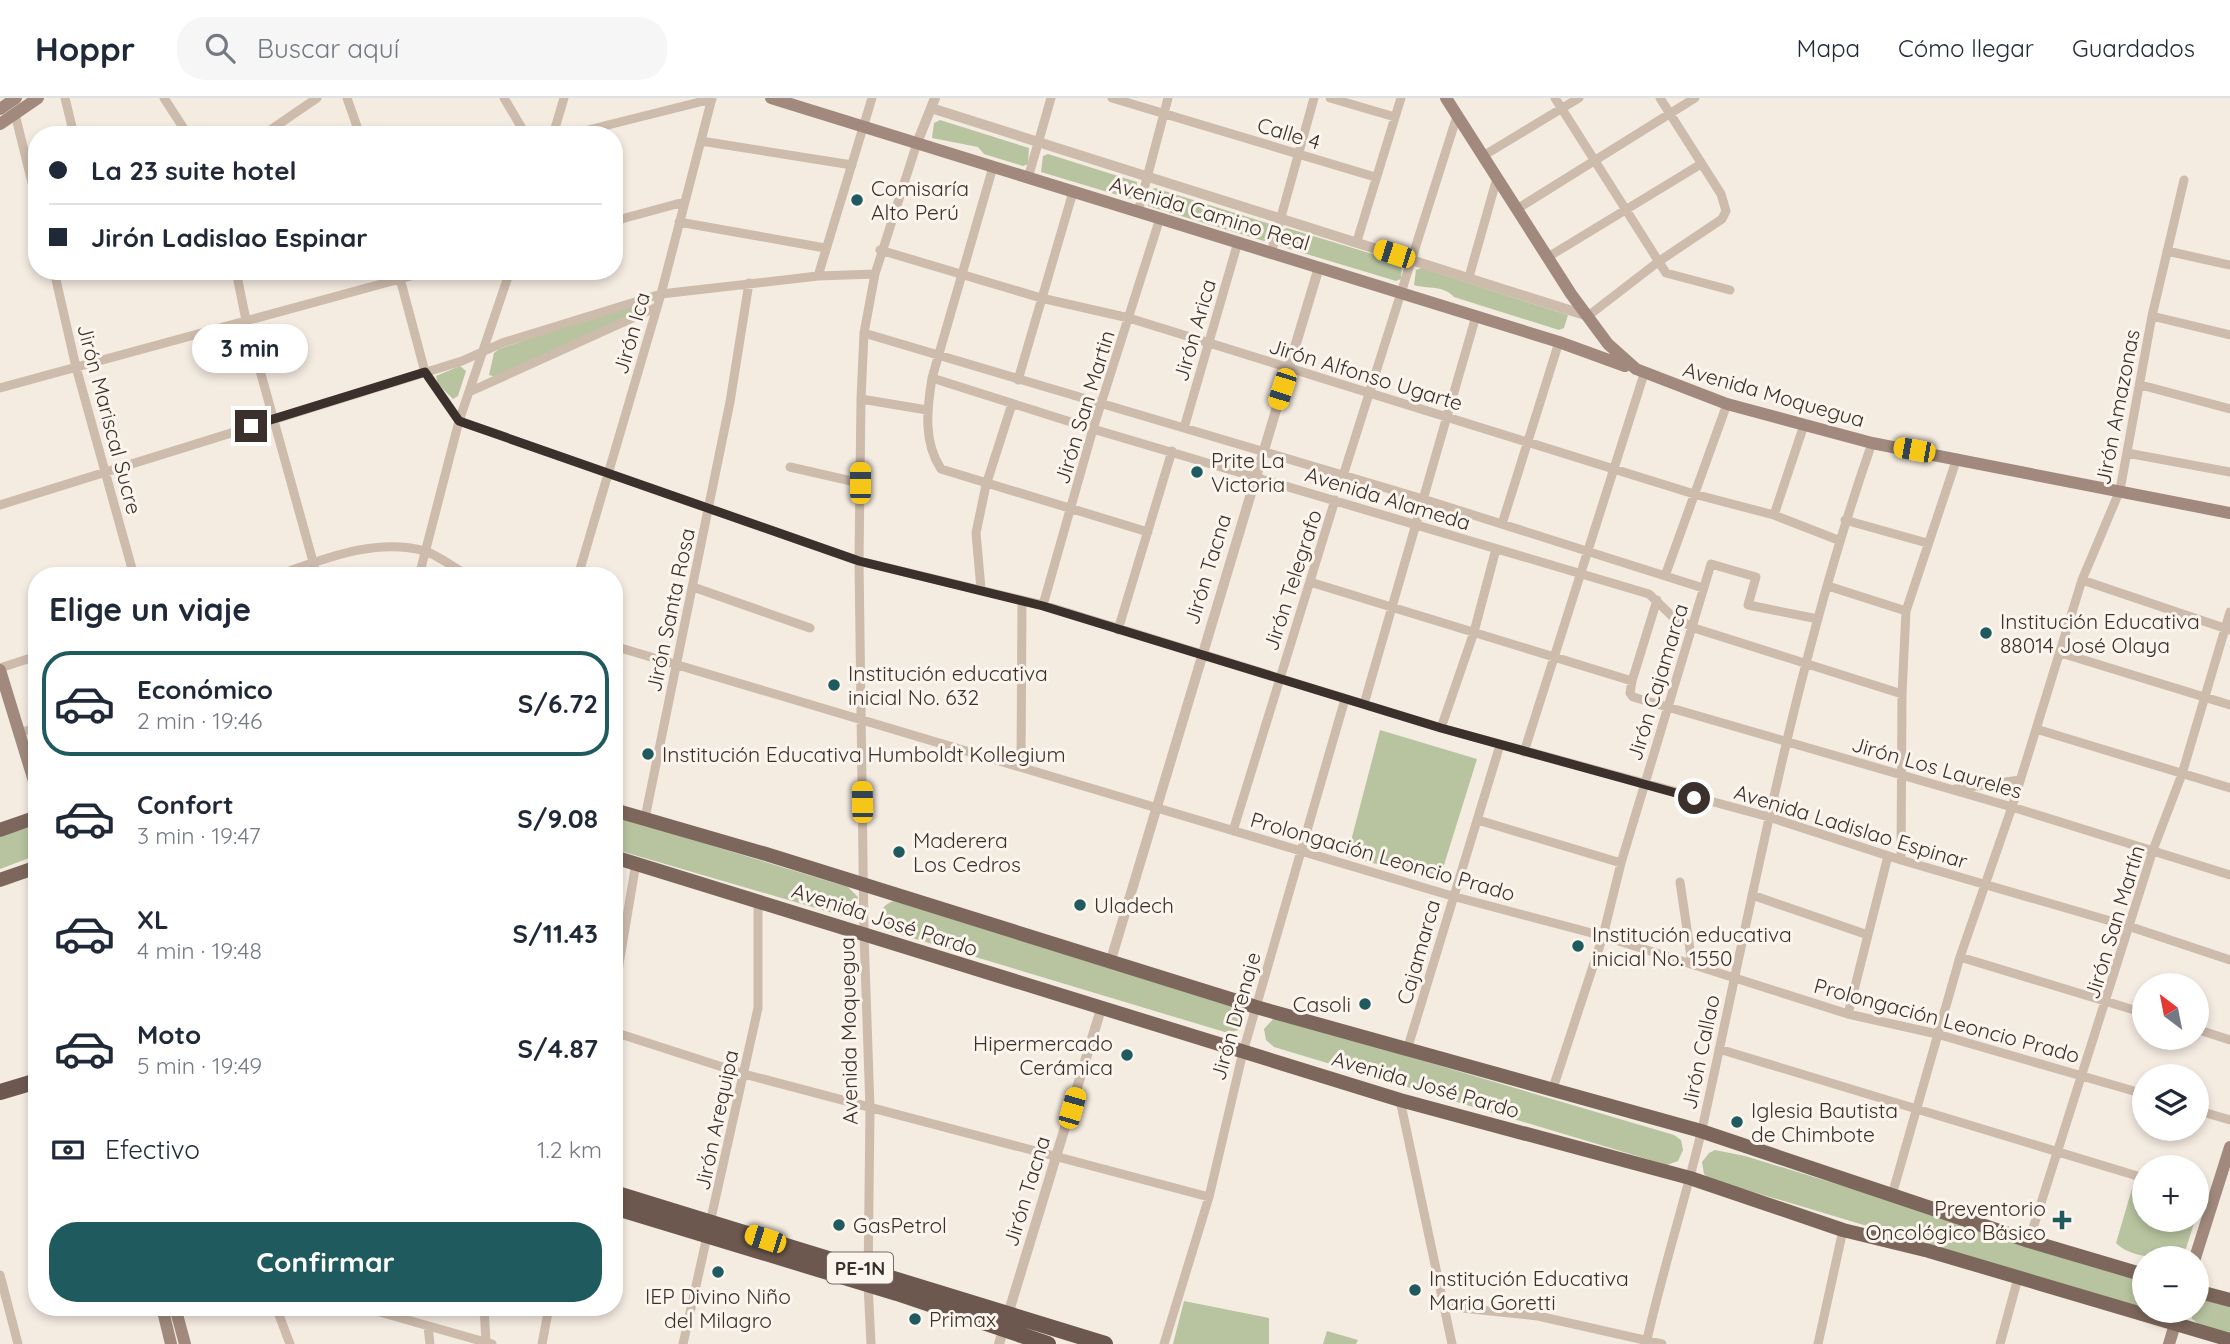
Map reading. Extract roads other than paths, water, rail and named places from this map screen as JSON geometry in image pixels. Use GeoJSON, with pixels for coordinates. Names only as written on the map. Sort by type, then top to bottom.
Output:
{"type":"FeatureCollection","features":[{"type":"Feature","properties":{"kind":"highway"},"geometry":{"type":"LineString","coordinates":[[0,1082],[28,1074]]}},
{"type":"Feature","properties":{"kind":"highway"},"geometry":{"type":"LineString","coordinates":[[0,1092],[28,1084]]}},
{"type":"Feature","properties":{"kind":"highway","name":"PE-1N"},"geometry":{"type":"LineString","coordinates":[[623,1196],[710,1228],[868,1277],[1048,1344]]}},
{"type":"Feature","properties":{"kind":"highway","name":"PE-1N"},"geometry":{"type":"LineString","coordinates":[[623,1209],[710,1228]]}},
{"type":"Feature","properties":{"kind":"highway","name":"PE-1N"},"geometry":{"type":"LineString","coordinates":[[1003,1329],[1104,1344]]}},
{"type":"Feature","properties":{"kind":"main road"},"geometry":{"type":"LineString","coordinates":[[0,108],[16,98]]}},
{"type":"Feature","properties":{"kind":"main road"},"geometry":{"type":"LineString","coordinates":[[0,124],[38,98]]}},
{"type":"Feature","properties":{"kind":"main road","name":"Avenida Camino Real"},"geometry":{"type":"LineString","coordinates":[[771,98],[1559,342],[1640,371]]}},
{"type":"Feature","properties":{"kind":"main road","name":"Avenida Moquegua"},"geometry":{"type":"LineString","coordinates":[[1451,100],[1457,116],[1588,316],[1608,344],[1640,371],[1727,404],[1872,443],[1957,457],[2230,513]]}},
{"type":"Feature","properties":{"kind":"main road"},"geometry":{"type":"LineString","coordinates":[[0,669],[28,764]]}},
{"type":"Feature","properties":{"kind":"main road","name":"Avenida José Pardo"},"geometry":{"type":"LineString","coordinates":[[623,812],[1256,1007],[1701,1131],[2029,1241],[2132,1271]]}},
{"type":"Feature","properties":{"kind":"main road"},"geometry":{"type":"LineString","coordinates":[[0,830],[28,820]]}},
{"type":"Feature","properties":{"kind":"main road","name":"Avenida José Pardo"},"geometry":{"type":"LineString","coordinates":[[623,859],[1400,1100],[1690,1178],[1843,1230],[2132,1306]]}},
{"type":"Feature","properties":{"kind":"main road"},"geometry":{"type":"LineString","coordinates":[[0,880],[28,870]]}},
{"type":"Feature","properties":{"kind":"main road"},"geometry":{"type":"LineString","coordinates":[[2198,1246],[2211,1199],[2230,1147]]}},
{"type":"Feature","properties":{"kind":"main road"},"geometry":{"type":"LineString","coordinates":[[2209,1294],[2230,1300]]}},
{"type":"Feature","properties":{"kind":"main road"},"geometry":{"type":"LineString","coordinates":[[164,1316],[171,1344]]}},
{"type":"Feature","properties":{"kind":"main road"},"geometry":{"type":"LineString","coordinates":[[177,1316],[185,1344]]}},
{"type":"Feature","properties":{"kind":"main road"},"geometry":{"type":"LineString","coordinates":[[2169,1344],[2175,1323]]}},
{"type":"Feature","properties":{"kind":"main road","name":"Avenida José Pardo"},"geometry":{"type":"LineString","coordinates":[[2191,1323],[2230,1340]]}},
{"type":"Feature","properties":{"kind":"street"},"geometry":{"type":"LineString","coordinates":[[65,98],[73,126]]}},
{"type":"Feature","properties":{"kind":"street"},"geometry":{"type":"LineString","coordinates":[[164,98],[182,126]]}},
{"type":"Feature","properties":{"kind":"street"},"geometry":{"type":"LineString","coordinates":[[275,126],[317,98]]}},
{"type":"Feature","properties":{"kind":"street"},"geometry":{"type":"LineString","coordinates":[[347,98],[357,126]]}},
{"type":"Feature","properties":{"kind":"street"},"geometry":{"type":"LineString","coordinates":[[504,98],[521,126]]}},
{"type":"Feature","properties":{"kind":"street"},"geometry":{"type":"LineString","coordinates":[[556,126],[564,98]]}},
{"type":"Feature","properties":{"kind":"street"},"geometry":{"type":"LineString","coordinates":[[603,126],[712,98]]}},
{"type":"Feature","properties":{"kind":"street","name":"Jirón Ica"},"geometry":{"type":"LineString","coordinates":[[581,567],[661,293],[712,98]]}},
{"type":"Feature","properties":{"kind":"street"},"geometry":{"type":"LineString","coordinates":[[818,276],[872,98]]}},
{"type":"Feature","properties":{"kind":"street"},"geometry":{"type":"LineString","coordinates":[[1028,177],[1051,98]]}},
{"type":"Feature","properties":{"kind":"street","name":"Calle 4"},"geometry":{"type":"LineString","coordinates":[[1112,98],[1375,177]]}},
{"type":"Feature","properties":{"kind":"street"},"geometry":{"type":"LineString","coordinates":[[1138,212],[1168,98]]}},
{"type":"Feature","properties":{"kind":"street"},"geometry":{"type":"LineString","coordinates":[[1271,253],[1296,153],[1314,98]]}},
{"type":"Feature","properties":{"kind":"street"},"geometry":{"type":"LineString","coordinates":[[1330,98],[1395,117]]}},
{"type":"Feature","properties":{"kind":"street"},"geometry":{"type":"LineString","coordinates":[[1357,242],[1401,98]]}},
{"type":"Feature","properties":{"kind":"street"},"geometry":{"type":"LineString","coordinates":[[1555,98],[1666,273],[1730,290]]}},
{"type":"Feature","properties":{"kind":"street"},"geometry":{"type":"LineString","coordinates":[[1483,156],[1580,98]]}},
{"type":"Feature","properties":{"kind":"street"},"geometry":{"type":"LineString","coordinates":[[933,103],[1037,142],[1278,221],[1357,242],[1588,316],[1658,262],[1722,219],[1726,211],[1721,194],[1660,98]]}},
{"type":"Feature","properties":{"kind":"street"},"geometry":{"type":"LineString","coordinates":[[1517,209],[1695,98]]}},
{"type":"Feature","properties":{"kind":"street","name":"Avenida Moquegua"},"geometry":{"type":"LineString","coordinates":[[871,1344],[868,1277],[870,1108],[864,934],[859,561],[864,333],[880,250],[933,103]]}},
{"type":"Feature","properties":{"kind":"street"},"geometry":{"type":"LineString","coordinates":[[15,114],[28,166]]}},
{"type":"Feature","properties":{"kind":"street"},"geometry":{"type":"LineString","coordinates":[[1343,476],[1457,116]]}},
{"type":"Feature","properties":{"kind":"street"},"geometry":{"type":"LineString","coordinates":[[701,141],[852,165]]}},
{"type":"Feature","properties":{"kind":"street"},"geometry":{"type":"LineString","coordinates":[[1548,257],[1701,164]]}},
{"type":"Feature","properties":{"kind":"street"},"geometry":{"type":"LineString","coordinates":[[993,167],[932,378],[927,410],[933,458],[941,469],[986,485],[1149,532]]}},
{"type":"Feature","properties":{"kind":"street"},"geometry":{"type":"LineString","coordinates":[[1469,277],[1497,178]]}},
{"type":"Feature","properties":{"kind":"street","name":"Jirón Amazonas"},"geometry":{"type":"LineString","coordinates":[[1892,1195],[1960,957],[2012,807],[2082,580],[2120,490],[2152,316],[2183,180]]}},
{"type":"Feature","properties":{"kind":"street"},"geometry":{"type":"LineString","coordinates":[[1018,380],[1073,192]]}},
{"type":"Feature","properties":{"kind":"street"},"geometry":{"type":"LineString","coordinates":[[623,219],[684,202]]}},
{"type":"Feature","properties":{"kind":"street","name":"Jirón San Martin"},"geometry":{"type":"LineString","coordinates":[[1043,606],[1093,429],[1160,218]]}},
{"type":"Feature","properties":{"kind":"street"},"geometry":{"type":"LineString","coordinates":[[678,222],[825,248]]}},
{"type":"Feature","properties":{"kind":"street","name":"Jirón Arica"},"geometry":{"type":"LineString","coordinates":[[1184,428],[1238,242]]}},
{"type":"Feature","properties":{"kind":"street","name":"Jirón Alfonso Ugarte"},"geometry":{"type":"LineString","coordinates":[[880,250],[1041,298],[1129,318],[1612,469],[1774,515],[1838,540]]}},
{"type":"Feature","properties":{"kind":"street"},"geometry":{"type":"LineString","coordinates":[[2167,251],[2230,265]]}},
{"type":"Feature","properties":{"kind":"street","name":"Jirón Tacna"},"geometry":{"type":"LineString","coordinates":[[1110,963],[1318,267]]}},
{"type":"Feature","properties":{"kind":"street"},"geometry":{"type":"LineString","coordinates":[[0,505],[425,372],[661,293],[818,276],[875,274]]}},
{"type":"Feature","properties":{"kind":"street","name":"Jirón Mariscal Sucre"},"geometry":{"type":"LineString","coordinates":[[58,280],[76,367],[132,567]]}},
{"type":"Feature","properties":{"kind":"street"},"geometry":{"type":"LineString","coordinates":[[238,280],[246,320],[314,567]]}},
{"type":"Feature","properties":{"kind":"street"},"geometry":{"type":"LineString","coordinates":[[0,388],[381,280]]}},
{"type":"Feature","properties":{"kind":"street"},"geometry":{"type":"LineString","coordinates":[[399,280],[425,372],[459,421]]}},
{"type":"Feature","properties":{"kind":"street"},"geometry":{"type":"LineString","coordinates":[[422,567],[459,421],[507,280]]}},
{"type":"Feature","properties":{"kind":"street","name":"Jirón Santa Rosa"},"geometry":{"type":"LineString","coordinates":[[645,818],[730,402],[749,283]]}},
{"type":"Feature","properties":{"kind":"street"},"geometry":{"type":"LineString","coordinates":[[469,392],[657,307]]}},
{"type":"Feature","properties":{"kind":"street"},"geometry":{"type":"LineString","coordinates":[[1364,704],[1476,316]]}},
{"type":"Feature","properties":{"kind":"street"},"geometry":{"type":"LineString","coordinates":[[2152,316],[2230,335]]}},
{"type":"Feature","properties":{"kind":"street","name":"Avenida Alameda"},"geometry":{"type":"LineString","coordinates":[[864,333],[1423,499],[1703,588]]}},
{"type":"Feature","properties":{"kind":"street"},"geometry":{"type":"LineString","coordinates":[[1502,524],[1559,342]]}},
{"type":"Feature","properties":{"kind":"street"},"geometry":{"type":"LineString","coordinates":[[1524,752],[1556,657],[1578,574],[1640,371]]}},
{"type":"Feature","properties":{"kind":"street","name":"Avenida Alameda"},"geometry":{"type":"LineString","coordinates":[[932,378],[1093,429],[1649,594],[1672,616],[1694,628],[1902,694]]}},
{"type":"Feature","properties":{"kind":"street"},"geometry":{"type":"LineString","coordinates":[[2141,385],[2230,408]]}},
{"type":"Feature","properties":{"kind":"street"},"geometry":{"type":"LineString","coordinates":[[861,399],[927,410]]}},
{"type":"Feature","properties":{"kind":"street"},"geometry":{"type":"LineString","coordinates":[[981,589],[975,541],[986,485],[1012,404]]}},
{"type":"Feature","properties":{"kind":"street"},"geometry":{"type":"LineString","coordinates":[[1665,576],[1727,404]]}},
{"type":"Feature","properties":{"kind":"street","name":"Avenida Ladislao Espinar"},"geometry":{"type":"LineString","coordinates":[[459,421],[859,561],[1022,600],[1441,728],[1769,817],[1901,860],[2131,926],[2230,960]]}},
{"type":"Feature","properties":{"kind":"street"},"geometry":{"type":"LineString","coordinates":[[1774,515],[1804,425]]}},
{"type":"Feature","properties":{"kind":"street","name":"Jirón Callao"},"geometry":{"type":"LineString","coordinates":[[1647,1342],[1701,1131],[1786,740],[1838,540],[1872,443]]}},
{"type":"Feature","properties":{"kind":"street"},"geometry":{"type":"LineString","coordinates":[[1118,630],[1172,451]]}},
{"type":"Feature","properties":{"kind":"street"},"geometry":{"type":"LineString","coordinates":[[2127,453],[2230,472]]}},
{"type":"Feature","properties":{"kind":"street"},"geometry":{"type":"LineString","coordinates":[[1901,860],[1902,694],[1906,611],[1957,457]]}},
{"type":"Feature","properties":{"kind":"street"},"geometry":{"type":"LineString","coordinates":[[790,467],[860,483]]}},
{"type":"Feature","properties":{"kind":"street","name":"Jirón Telegrafo"},"geometry":{"type":"LineString","coordinates":[[1233,831],[1335,500]]}},
{"type":"Feature","properties":{"kind":"street"},"geometry":{"type":"LineString","coordinates":[[1845,520],[1927,543]]}},
{"type":"Feature","properties":{"kind":"street"},"geometry":{"type":"LineString","coordinates":[[301,567],[361,549],[390,547],[426,551],[453,567]]}},
{"type":"Feature","properties":{"kind":"street"},"geometry":{"type":"LineString","coordinates":[[1441,728],[1474,632],[1496,549]]}},
{"type":"Feature","properties":{"kind":"street","name":"Jirón Cajamarca"},"geometry":{"type":"LineString","coordinates":[[1552,1091],[1603,936],[1621,863],[1694,628],[1711,564],[1756,577],[1748,605],[1818,619]]}},
{"type":"Feature","properties":{"kind":"street"},"geometry":{"type":"LineString","coordinates":[[2082,580],[2227,629]]}},
{"type":"Feature","properties":{"kind":"street"},"geometry":{"type":"LineString","coordinates":[[1310,582],[1632,681],[1657,600]]}},
{"type":"Feature","properties":{"kind":"street"},"geometry":{"type":"LineString","coordinates":[[1828,586],[1906,611]]}},
{"type":"Feature","properties":{"kind":"street"},"geometry":{"type":"LineString","coordinates":[[692,587],[810,628]]}},
{"type":"Feature","properties":{"kind":"street"},"geometry":{"type":"LineString","coordinates":[[1021,766],[1022,600]]}},
{"type":"Feature","properties":{"kind":"street","name":"Jirón San Martín"},"geometry":{"type":"LineString","coordinates":[[2029,1241],[2108,1003],[2153,850],[2182,774],[2230,612]]}},
{"type":"Feature","properties":{"kind":"street","name":"Prolongación Leoncio Prado"},"geometry":{"type":"LineString","coordinates":[[623,649],[1452,896],[1603,936],[1848,1014],[1937,1034],[2132,1090]]}},
{"type":"Feature","properties":{"kind":"street"},"geometry":{"type":"LineString","coordinates":[[2061,653],[2230,705]]}},
{"type":"Feature","properties":{"kind":"street"},"geometry":{"type":"LineString","coordinates":[[0,669],[28,659]]}},
{"type":"Feature","properties":{"kind":"street","name":"Jirón Los Laureles"},"geometry":{"type":"LineString","coordinates":[[1632,681],[1630,693],[1633,697],[1786,740],[1903,778],[2012,807],[2230,875]]}},
{"type":"Feature","properties":{"kind":"street","name":"Jirón Drenaje"},"geometry":{"type":"LineString","coordinates":[[1164,1344],[1209,1197],[1243,1052],[1345,699]]}},
{"type":"Feature","properties":{"kind":"street"},"geometry":{"type":"LineString","coordinates":[[2036,729],[2230,788]]}},
{"type":"Feature","properties":{"kind":"street"},"geometry":{"type":"LineString","coordinates":[[18,733],[28,731]]}},
{"type":"Feature","properties":{"kind":"street","name":"Cajamarca"},"geometry":{"type":"LineString","coordinates":[[1407,1050],[1500,744]]}},
{"type":"Feature","properties":{"kind":"street"},"geometry":{"type":"LineString","coordinates":[[1950,790],[2020,780]]}},
{"type":"Feature","properties":{"kind":"street"},"geometry":{"type":"LineString","coordinates":[[1478,820],[1621,863]]}},
{"type":"Feature","properties":{"kind":"street"},"geometry":{"type":"LineString","coordinates":[[1848,1014],[1888,856]]}},
{"type":"Feature","properties":{"kind":"street"},"geometry":{"type":"LineString","coordinates":[[623,941],[636,863]]}},
{"type":"Feature","properties":{"kind":"street"},"geometry":{"type":"LineString","coordinates":[[1680,883],[1692,963]]}},
{"type":"Feature","properties":{"kind":"street"},"geometry":{"type":"LineString","coordinates":[[1752,895],[1868,934]]}},
{"type":"Feature","properties":{"kind":"street","name":"Jirón Arequipa"},"geometry":{"type":"LineString","coordinates":[[683,1344],[758,1009],[758,901]]}},
{"type":"Feature","properties":{"kind":"street"},"geometry":{"type":"LineString","coordinates":[[1960,957],[2132,1010]]}},
{"type":"Feature","properties":{"kind":"street","name":"Jirón Tacna"},"geometry":{"type":"LineString","coordinates":[[1003,1329],[1058,1158],[1101,1009]]}},
{"type":"Feature","properties":{"kind":"street"},"geometry":{"type":"LineString","coordinates":[[2209,1033],[2230,1040]]}},
{"type":"Feature","properties":{"kind":"street"},"geometry":{"type":"LineString","coordinates":[[623,1035],[744,1074],[1209,1197]]}},
{"type":"Feature","properties":{"kind":"street"},"geometry":{"type":"LineString","coordinates":[[1719,1049],[2132,1174]]}},
{"type":"Feature","properties":{"kind":"street"},"geometry":{"type":"LineString","coordinates":[[1400,1100],[1452,1344]]}},
{"type":"Feature","properties":{"kind":"street"},"geometry":{"type":"LineString","coordinates":[[2209,1114],[2230,1121]]}},
{"type":"Feature","properties":{"kind":"street"},"geometry":{"type":"LineString","coordinates":[[1818,1344],[1843,1230]]}},
{"type":"Feature","properties":{"kind":"street"},"geometry":{"type":"LineString","coordinates":[[0,1275],[18,1344]]}},
{"type":"Feature","properties":{"kind":"street"},"geometry":{"type":"LineString","coordinates":[[2000,1344],[2018,1278]]}},
{"type":"Feature","properties":{"kind":"street"},"geometry":{"type":"LineString","coordinates":[[1443,1306],[1538,1316],[1662,1344]]}},
{"type":"Feature","properties":{"kind":"street"},"geometry":{"type":"LineString","coordinates":[[279,1316],[290,1344]]}},
{"type":"Feature","properties":{"kind":"street"},"geometry":{"type":"LineString","coordinates":[[392,1316],[489,1343],[485,1316]]}},
{"type":"Feature","properties":{"kind":"street"},"geometry":{"type":"LineString","coordinates":[[542,1344],[547,1316]]}},
{"type":"Feature","properties":{"kind":"street"},"geometry":{"type":"LineString","coordinates":[[428,1327],[430,1344]]}},
{"type":"Feature","properties":{"kind":"place","name":"Comisaría Alto Perú"},"geometry":{"type":"Point","coordinates":[857,200]}},
{"type":"Feature","properties":{"kind":"place","name":"Prite La Victoria"},"geometry":{"type":"Point","coordinates":[1197,472]}},
{"type":"Feature","properties":{"kind":"place","name":"Institución Educativa 88014 José Olaya"},"geometry":{"type":"Point","coordinates":[1986,633]}},
{"type":"Feature","properties":{"kind":"place","name":"Institución educativa inicial No. 632"},"geometry":{"type":"Point","coordinates":[834,685]}},
{"type":"Feature","properties":{"kind":"place","name":"Institución Educativa Humboldt Kollegium"},"geometry":{"type":"Point","coordinates":[648,754]}},
{"type":"Feature","properties":{"kind":"place","name":"Maderera Los Cedros"},"geometry":{"type":"Point","coordinates":[899,852]}},
{"type":"Feature","properties":{"kind":"place","name":"Uladech"},"geometry":{"type":"Point","coordinates":[1080,905]}},
{"type":"Feature","properties":{"kind":"place","name":"Institución educativa inicial No. 1550"},"geometry":{"type":"Point","coordinates":[1578,946]}},
{"type":"Feature","properties":{"kind":"place","name":"Casoli"},"geometry":{"type":"Point","coordinates":[1365,1004]}},
{"type":"Feature","properties":{"kind":"place","name":"Hipermercado Cerámica"},"geometry":{"type":"Point","coordinates":[1127,1055]}},
{"type":"Feature","properties":{"kind":"place","name":"Iglesia Bautista de Chimbote"},"geometry":{"type":"Point","coordinates":[1737,1122]}},
{"type":"Feature","properties":{"kind":"place","name":"Preventorio Oncológico Básico"},"geometry":{"type":"Point","coordinates":[2062,1220]}},
{"type":"Feature","properties":{"kind":"place","name":"GasPetrol"},"geometry":{"type":"Point","coordinates":[839,1225]}},
{"type":"Feature","properties":{"kind":"place","name":"IEP Divino Niño del Milagro"},"geometry":{"type":"Point","coordinates":[718,1272]}},
{"type":"Feature","properties":{"kind":"place","name":"Institución Educativa Maria Goretti"},"geometry":{"type":"Point","coordinates":[1415,1290]}},
{"type":"Feature","properties":{"kind":"place","name":"Primax"},"geometry":{"type":"Point","coordinates":[915,1319]}}]}
